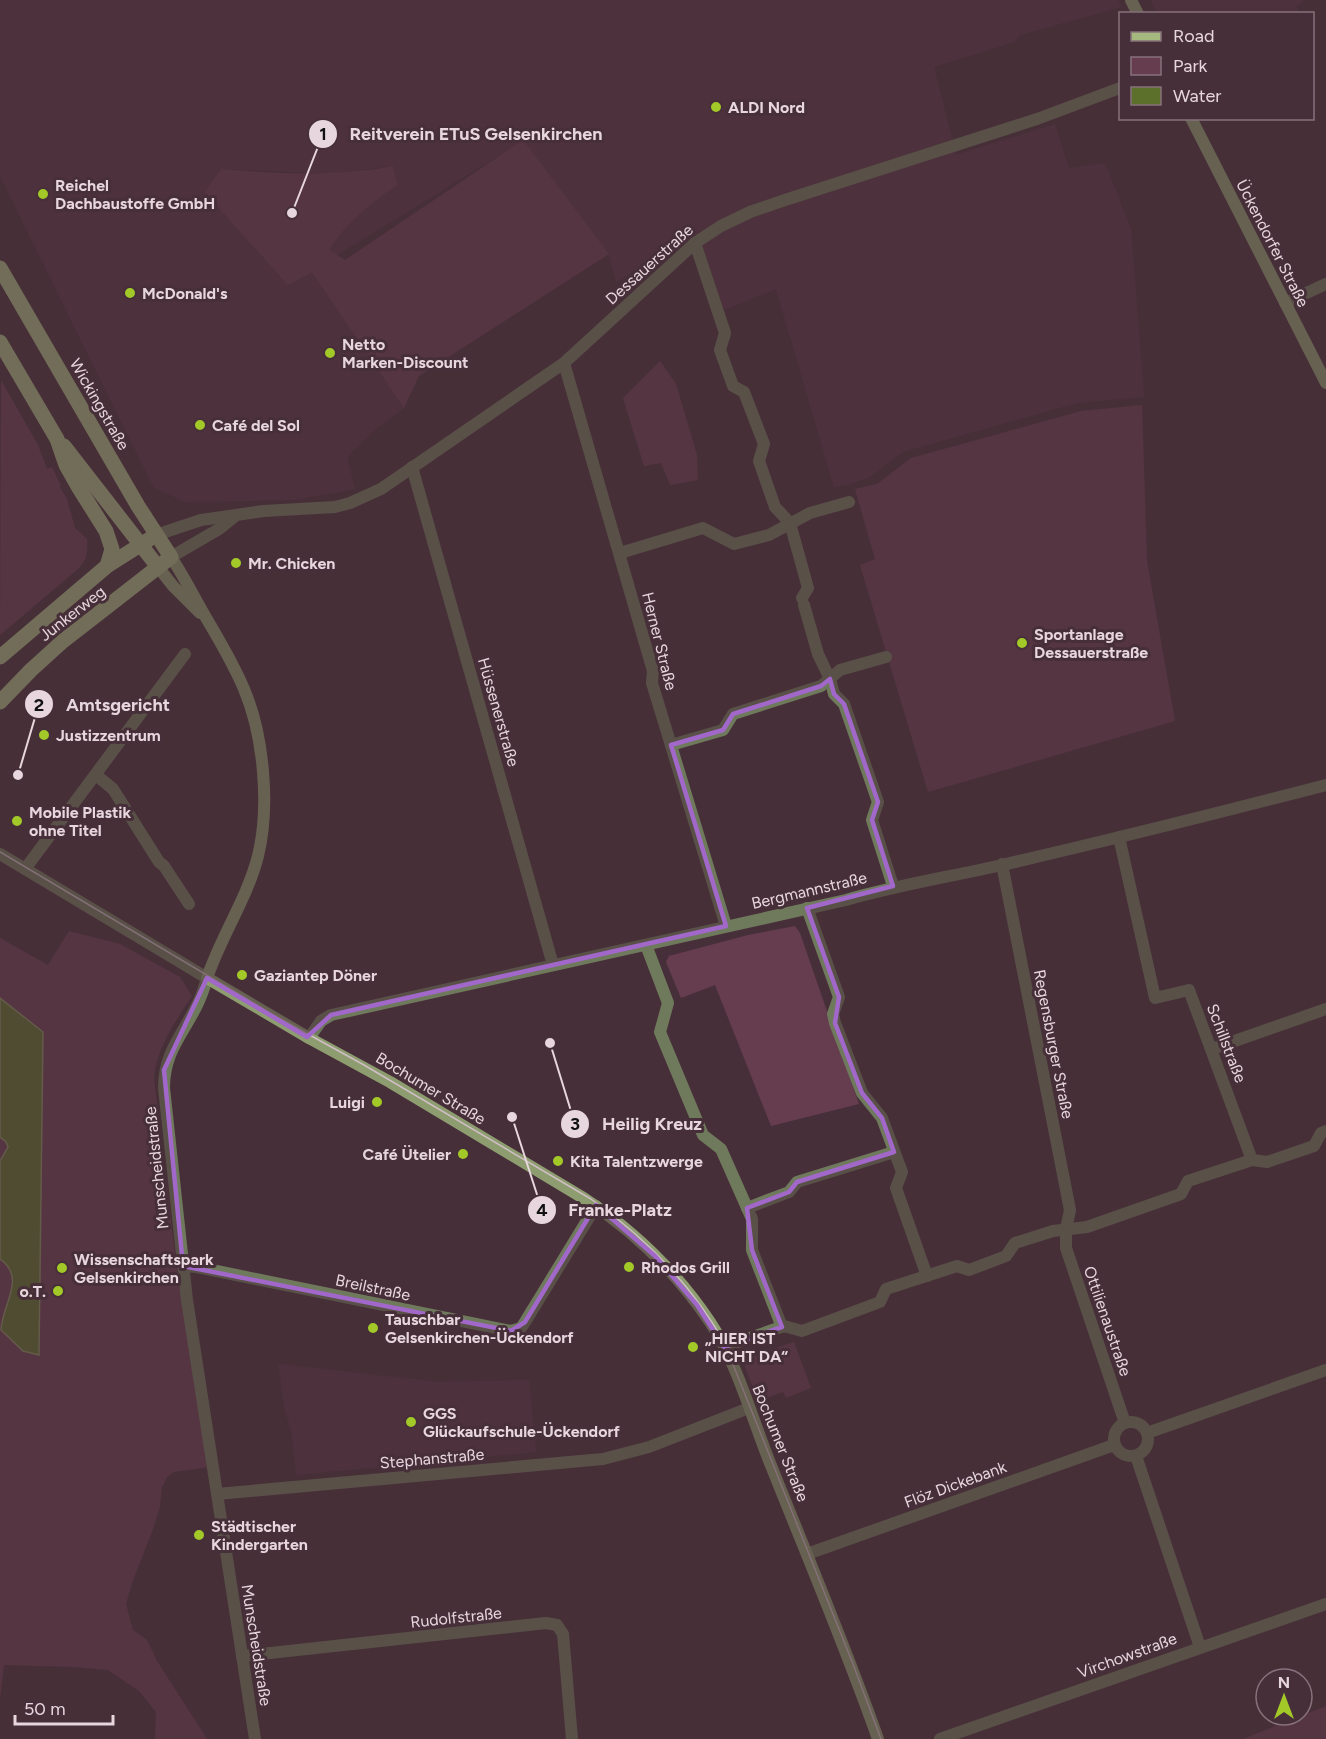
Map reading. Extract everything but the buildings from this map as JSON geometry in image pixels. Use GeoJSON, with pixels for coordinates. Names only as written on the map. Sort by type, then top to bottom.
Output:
{"type":"FeatureCollection","features":[{"type":"Feature","properties":{"kind":"main road","name":"Ückendorfer Straße"},"geometry":{"type":"LineString","coordinates":[[1192,120],[1326,383]]}},
{"type":"Feature","properties":{"kind":"main road","name":"Wickingstraße"},"geometry":{"type":"LineString","coordinates":[[0,268],[171,557]]}},
{"type":"Feature","properties":{"kind":"main road"},"geometry":{"type":"LineString","coordinates":[[0,342],[57,439],[75,480],[110,540],[112,549],[107,566]]}},
{"type":"Feature","properties":{"kind":"main road"},"geometry":{"type":"LineString","coordinates":[[57,439],[158,567]]}},
{"type":"Feature","properties":{"kind":"main road","name":"Junkerweg"},"geometry":{"type":"LineString","coordinates":[[0,657],[107,566],[156,534]]}},
{"type":"Feature","properties":{"kind":"main road","name":"Junkerweg"},"geometry":{"type":"LineString","coordinates":[[0,702],[63,641],[171,557]]}},
{"type":"Feature","properties":{"kind":"main road","name":"Munscheidstraße"},"geometry":{"type":"LineString","coordinates":[[171,557],[184,576],[231,663],[248,701],[261,760],[264,808],[262,834],[253,872],[207,978]]}},
{"type":"Feature","properties":{"kind":"main road","name":"Munscheidstraße"},"geometry":{"type":"LineString","coordinates":[[158,567],[173,586],[207,620]]}},
{"type":"Feature","properties":{"kind":"main road","name":"Bochumer Straße"},"geometry":{"type":"LineString","coordinates":[[207,978],[390,1082],[596,1206],[626,1229],[655,1256],[710,1322],[724,1347],[878,1739]]}},
{"type":"Feature","properties":{"kind":"street","name":"Dessauerstraße"},"geometry":{"type":"LineString","coordinates":[[156,534],[201,520],[264,511],[319,509],[350,504],[381,489],[564,363],[695,243],[721,226],[750,212],[1037,119],[1119,88]]}},
{"type":"Feature","properties":{"kind":"street"},"geometry":{"type":"LineString","coordinates":[[695,243],[725,333],[720,350],[733,386],[744,392],[764,444],[759,461],[775,507],[790,523],[808,588],[803,602],[818,654],[830,679],[834,694],[844,704],[878,801],[872,820],[893,886]]}},
{"type":"Feature","properties":{"kind":"street"},"geometry":{"type":"LineString","coordinates":[[1285,303],[1326,284]]}},
{"type":"Feature","properties":{"kind":"street","name":"Herner Straße"},"geometry":{"type":"LineString","coordinates":[[564,363],[653,671],[652,683],[726,926]]}},
{"type":"Feature","properties":{"kind":"street","name":"Hüssenerstraße"},"geometry":{"type":"LineString","coordinates":[[412,468],[553,965]]}},
{"type":"Feature","properties":{"kind":"street"},"geometry":{"type":"LineString","coordinates":[[620,552],[703,528],[734,544],[769,535],[810,513],[849,502]]}},
{"type":"Feature","properties":{"kind":"street","name":"Dessauerstraße"},"geometry":{"type":"LineString","coordinates":[[171,557],[219,529],[235,516]]}},
{"type":"Feature","properties":{"kind":"street"},"geometry":{"type":"LineString","coordinates":[[25,869],[185,654]]}},
{"type":"Feature","properties":{"kind":"street"},"geometry":{"type":"LineString","coordinates":[[671,745],[723,730],[733,714],[821,686],[840,670],[886,657]]}},
{"type":"Feature","properties":{"kind":"street"},"geometry":{"type":"LineString","coordinates":[[96,775],[113,789],[159,862],[189,904]]}},
{"type":"Feature","properties":{"kind":"street","name":"Bergmannstraße"},"geometry":{"type":"LineString","coordinates":[[309,1038],[321,1021],[331,1015],[846,900],[893,886],[1119,837],[1326,785]]}},
{"type":"Feature","properties":{"kind":"street","name":"Schillstraße"},"geometry":{"type":"LineString","coordinates":[[1119,837],[1155,998],[1189,990],[1252,1161]]}},
{"type":"Feature","properties":{"kind":"street","name":"Bochumer Straße"},"geometry":{"type":"LineString","coordinates":[[0,854],[207,978]]}},
{"type":"Feature","properties":{"kind":"street","name":"Regensburger Straße"},"geometry":{"type":"LineString","coordinates":[[1002,864],[1070,1209],[1066,1229]]}},
{"type":"Feature","properties":{"kind":"street"},"geometry":{"type":"LineString","coordinates":[[807,908],[839,997],[832,1014],[862,1093],[882,1118],[902,1172],[896,1188],[927,1276]]}},
{"type":"Feature","properties":{"kind":"street"},"geometry":{"type":"LineString","coordinates":[[646,945],[668,1003],[660,1032],[703,1135],[721,1149],[752,1220],[752,1250],[782,1327]]}},
{"type":"Feature","properties":{"kind":"street","name":"Munscheidstraße"},"geometry":{"type":"LineString","coordinates":[[207,978],[196,1008],[169,1054],[164,1070],[164,1088],[183,1266],[255,1739]]}},
{"type":"Feature","properties":{"kind":"street"},"geometry":{"type":"LineString","coordinates":[[1212,1049],[1326,1009]]}},
{"type":"Feature","properties":{"kind":"street"},"geometry":{"type":"LineString","coordinates":[[724,1347],[782,1327],[802,1330],[880,1302],[886,1289],[957,1266],[969,1270],[1006,1256],[1016,1243],[1053,1231],[1087,1227],[1181,1194],[1188,1181],[1252,1161],[1267,1162],[1314,1146],[1321,1132],[1326,1131]]}},
{"type":"Feature","properties":{"kind":"street"},"geometry":{"type":"LineString","coordinates":[[747,1208],[789,1192],[797,1182],[894,1152]]}},
{"type":"Feature","properties":{"kind":"street","name":"Breilstraße"},"geometry":{"type":"LineString","coordinates":[[183,1266],[511,1331],[521,1328],[596,1206]]}},
{"type":"Feature","properties":{"kind":"street","name":"Ottilienaustraße"},"geometry":{"type":"LineString","coordinates":[[1066,1229],[1066,1248],[1125,1423]]}},
{"type":"Feature","properties":{"kind":"street"},"geometry":{"type":"LineString","coordinates":[[1147,1433],[1326,1370]]}},
{"type":"Feature","properties":{"kind":"street","name":"Stephanstraße"},"geometry":{"type":"LineString","coordinates":[[217,1494],[603,1459],[649,1447],[749,1408]]}},
{"type":"Feature","properties":{"kind":"street"},"geometry":{"type":"LineString","coordinates":[[1136,1422],[1147,1433],[1148,1444],[1142,1453],[1136,1456],[1121,1454],[1114,1445],[1116,1430],[1125,1423],[1136,1422]]}},
{"type":"Feature","properties":{"kind":"street","name":"Flöz Dickebank"},"geometry":{"type":"LineString","coordinates":[[807,1554],[1114,1445]]}},
{"type":"Feature","properties":{"kind":"street"},"geometry":{"type":"LineString","coordinates":[[1136,1456],[1200,1647]]}},
{"type":"Feature","properties":{"kind":"street","name":"Virchowstraße"},"geometry":{"type":"LineString","coordinates":[[940,1739],[1326,1604]]}},
{"type":"Feature","properties":{"kind":"street","name":"Rudolfstraße"},"geometry":{"type":"LineString","coordinates":[[242,1656],[546,1623],[557,1625],[563,1634],[572,1739]]}},
{"type":"Feature","properties":{"kind":"highlighted area"},"geometry":{"type":"Polygon","coordinates":[[[830,679],[834,694],[844,704],[878,802],[872,820],[893,886],[807,908],[839,997],[835,1023],[862,1093],[882,1118],[894,1152],[797,1182],[789,1192],[747,1208],[752,1250],[782,1327],[724,1347],[697,1305],[655,1256],[596,1205],[525,1322],[511,1331],[183,1266],[164,1070],[207,978],[307,1037],[331,1015],[726,926],[671,745],[723,730],[733,714],[821,686],[830,679]]]}},
{"type":"Feature","properties":{"kind":"shaded area"},"geometry":{"type":"Polygon","coordinates":[[[0,0],[1118,0],[1121,7],[1020,35],[1014,42],[934,67],[956,155],[1055,124],[1069,168],[1105,163],[1131,229],[1144,397],[1077,403],[902,452],[870,477],[834,487],[776,289],[719,312],[693,237],[616,282],[609,254],[523,141],[337,255],[329,250],[341,232],[357,214],[397,185],[392,166],[331,174],[221,169],[205,193],[312,272],[404,408],[378,427],[347,457],[355,489],[292,500],[186,502],[154,488],[0,176],[0,0]]]}},
{"type":"Feature","properties":{"kind":"shaded area"},"geometry":{"type":"Polygon","coordinates":[[[1151,0],[1302,0],[1303,2],[1296,6],[1299,12],[1157,12],[1151,0]]]}},
{"type":"Feature","properties":{"kind":"shaded area","name":"GGS Glückaufschule-Ückendorf"},"geometry":{"type":"Polygon","coordinates":[[[278,1364],[438,1382],[529,1380],[536,1452],[296,1475],[292,1434],[285,1410],[278,1364]]]}},
{"type":"Feature","properties":{"kind":"green space"},"geometry":{"type":"Polygon","coordinates":[[[523,140],[609,254],[419,376],[404,408],[312,272],[288,285],[205,192],[221,169],[307,174],[350,172],[393,166],[397,185],[352,221],[329,250],[345,260],[523,140]]]}},
{"type":"Feature","properties":{"kind":"green space"},"geometry":{"type":"Polygon","coordinates":[[[660,361],[676,384],[697,455],[698,480],[670,485],[661,463],[644,466],[623,398],[660,361]]]}},
{"type":"Feature","properties":{"kind":"green space"},"geometry":{"type":"Polygon","coordinates":[[[1,380],[38,445],[47,469],[52,467],[67,499],[75,528],[87,539],[87,548],[85,559],[78,569],[0,635],[1,380]]]}},
{"type":"Feature","properties":{"kind":"green space","name":"Sportanlage Dessauerstraße"},"geometry":{"type":"Polygon","coordinates":[[[1142,405],[1147,561],[1175,721],[928,792],[860,565],[875,559],[855,489],[877,484],[911,458],[1081,411],[1142,405]]]}},
{"type":"Feature","properties":{"kind":"green space"},"geometry":{"type":"Polygon","coordinates":[[[795,926],[800,933],[859,1104],[771,1126],[715,985],[681,998],[666,962],[669,956],[748,935],[795,926]]]}},
{"type":"Feature","properties":{"kind":"green space","name":"Wissenschaftspark Gelsenkirchen"},"geometry":{"type":"Polygon","coordinates":[[[69,931],[120,944],[180,977],[192,996],[163,1045],[154,1078],[177,1271],[209,1467],[174,1472],[167,1477],[162,1487],[160,1506],[153,1529],[126,1604],[133,1630],[147,1640],[157,1661],[207,1739],[155,1739],[156,1712],[139,1691],[108,1670],[4,1665],[0,1699],[0,938],[48,965],[69,931]]]}},
{"type":"Feature","properties":{"kind":"green space"},"geometry":{"type":"Polygon","coordinates":[[[794,1342],[811,1388],[786,1398],[783,1392],[758,1401],[742,1359],[794,1342]]]}},
{"type":"Feature","properties":{"kind":"green space"},"geometry":{"type":"Polygon","coordinates":[[[1326,1706],[1326,1739],[1243,1739],[1273,1727],[1314,1727],[1314,1711],[1326,1706]]]}},
{"type":"Feature","properties":{"kind":"water"},"geometry":{"type":"Polygon","coordinates":[[[0,998],[43,1032],[39,1355],[23,1351],[1,1330],[11,1292],[12,1274],[8,1266],[0,1259],[0,1161],[8,1147],[0,1137],[0,998]]]}},
{"type":"Feature","properties":{"kind":"tram line"},"geometry":{"type":"LineString","coordinates":[[0,852],[277,1017],[364,1065],[591,1199],[630,1229],[665,1263],[697,1301],[724,1342],[881,1739]]}},
{"type":"Feature","properties":{"kind":"place","name":"ALDI Nord"},"geometry":{"type":"Point","coordinates":[716,107]}},
{"type":"Feature","properties":{"kind":"place","name":"Reichel Dachbaustoffe GmbH"},"geometry":{"type":"Point","coordinates":[43,194]}},
{"type":"Feature","properties":{"kind":"place","name":"Reitverein ETuS Gelsenkirchen"},"geometry":{"type":"Point","coordinates":[292,213]}},
{"type":"Feature","properties":{"kind":"place","name":"McDonald's"},"geometry":{"type":"Point","coordinates":[130,293]}},
{"type":"Feature","properties":{"kind":"place","name":"Netto Marken-Discount"},"geometry":{"type":"Point","coordinates":[330,353]}},
{"type":"Feature","properties":{"kind":"place","name":"Café del Sol"},"geometry":{"type":"Point","coordinates":[200,425]}},
{"type":"Feature","properties":{"kind":"place","name":"Mr. Chicken"},"geometry":{"type":"Point","coordinates":[236,563]}},
{"type":"Feature","properties":{"kind":"place","name":"Sportanlage Dessauerstraße"},"geometry":{"type":"Point","coordinates":[1022,643]}},
{"type":"Feature","properties":{"kind":"place","name":"Justizzentrum"},"geometry":{"type":"Point","coordinates":[44,735]}},
{"type":"Feature","properties":{"kind":"place","name":"Amtsgericht"},"geometry":{"type":"Point","coordinates":[18,775]}},
{"type":"Feature","properties":{"kind":"place","name":"Mobile Plastik ohne Titel"},"geometry":{"type":"Point","coordinates":[17,821]}},
{"type":"Feature","properties":{"kind":"place","name":"Gaziantep Döner"},"geometry":{"type":"Point","coordinates":[242,975]}},
{"type":"Feature","properties":{"kind":"place","name":"Heilig Kreuz"},"geometry":{"type":"Point","coordinates":[550,1043]}},
{"type":"Feature","properties":{"kind":"place","name":"Luigi"},"geometry":{"type":"Point","coordinates":[377,1102]}},
{"type":"Feature","properties":{"kind":"place","name":"Franke-Platz"},"geometry":{"type":"Point","coordinates":[512,1117]}},
{"type":"Feature","properties":{"kind":"place","name":"Café Ütelier"},"geometry":{"type":"Point","coordinates":[463,1154]}},
{"type":"Feature","properties":{"kind":"place","name":"Kita Talentzwerge"},"geometry":{"type":"Point","coordinates":[558,1161]}},
{"type":"Feature","properties":{"kind":"place","name":"Rhodos Grill"},"geometry":{"type":"Point","coordinates":[629,1267]}},
{"type":"Feature","properties":{"kind":"place","name":"Wissenschaftspark Gelsenkirchen"},"geometry":{"type":"Point","coordinates":[62,1268]}},
{"type":"Feature","properties":{"kind":"place","name":"o.T."},"geometry":{"type":"Point","coordinates":[58,1291]}},
{"type":"Feature","properties":{"kind":"place","name":"Tauschbar Gelsenkirchen-Ückendorf"},"geometry":{"type":"Point","coordinates":[373,1328]}},
{"type":"Feature","properties":{"kind":"place","name":"„HIER IST NICHT DA“"},"geometry":{"type":"Point","coordinates":[693,1347]}},
{"type":"Feature","properties":{"kind":"place","name":"GGS Glückaufschule-Ückendorf"},"geometry":{"type":"Point","coordinates":[411,1422]}},
{"type":"Feature","properties":{"kind":"place","name":"Städtischer Kindergarten"},"geometry":{"type":"Point","coordinates":[199,1535]}}]}
